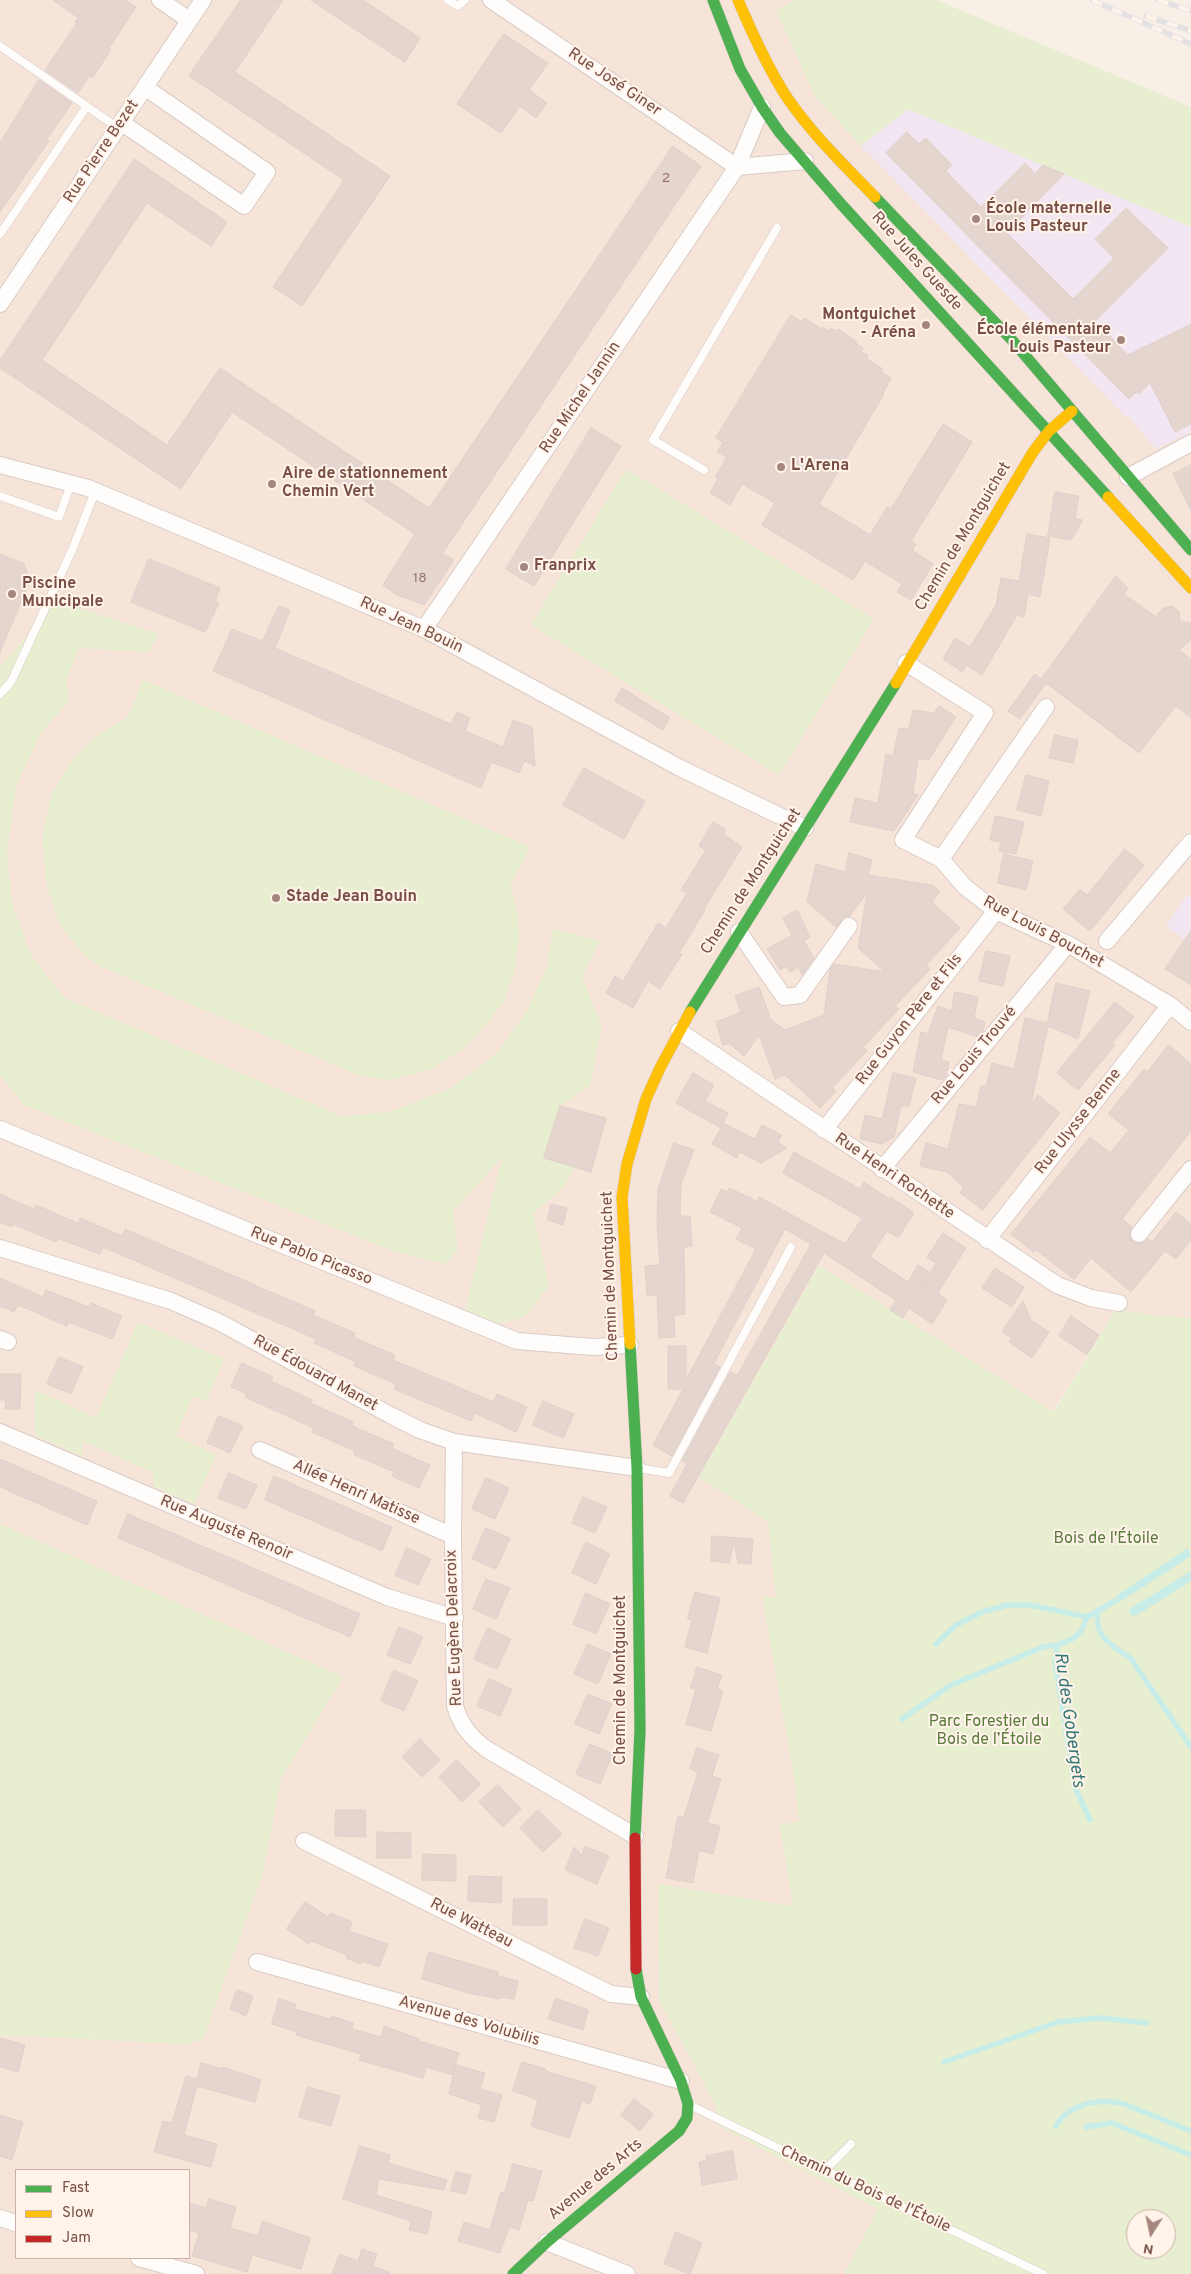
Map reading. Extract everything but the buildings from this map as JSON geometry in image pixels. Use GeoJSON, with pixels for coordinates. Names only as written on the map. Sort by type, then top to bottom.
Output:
{"type":"FeatureCollection","features":[{"type":"Feature","properties":{"kind":"street"},"geometry":{"type":"LineString","coordinates":[[160,0],[189,20]]}},
{"type":"Feature","properties":{"kind":"street","name":"Rue Pierre Bezet"},"geometry":{"type":"LineString","coordinates":[[0,304],[203,0]]}},
{"type":"Feature","properties":{"kind":"street","name":"Rue José Giner"},"geometry":{"type":"LineString","coordinates":[[491,0],[737,167]]}},
{"type":"Feature","properties":{"kind":"street","name":"Rue Jules Guesde"},"geometry":{"type":"LineString","coordinates":[[713,0],[729,45],[762,107],[805,162],[1191,588]]}},
{"type":"Feature","properties":{"kind":"street","name":"Rue Jules Guesde"},"geometry":{"type":"LineString","coordinates":[[738,0],[753,35],[788,99],[829,150],[1011,338],[1191,550]]}},
{"type":"Feature","properties":{"kind":"street"},"geometry":{"type":"LineString","coordinates":[[120,126],[244,206],[267,172],[146,88]]}},
{"type":"Feature","properties":{"kind":"street","name":"Rue Michel Jannin"},"geometry":{"type":"LineString","coordinates":[[424,629],[737,167],[762,107]]}},
{"type":"Feature","properties":{"kind":"street"},"geometry":{"type":"LineString","coordinates":[[737,167],[805,162]]}},
{"type":"Feature","properties":{"kind":"street","name":"Chemin de Montguichet"},"geometry":{"type":"LineString","coordinates":[[688,2104],[681,2082],[641,1997],[636,1970],[635,1836],[640,1730],[637,1468],[622,1197],[624,1175],[651,1089],[679,1030],[805,828],[825,800],[1031,456],[1049,431],[1072,411]]}},
{"type":"Feature","properties":{"kind":"street"},"geometry":{"type":"LineString","coordinates":[[1128,477],[1191,443]]}},
{"type":"Feature","properties":{"kind":"street","name":"Rue Jean Bouin"},"geometry":{"type":"LineString","coordinates":[[0,465],[96,492],[424,629],[680,768],[805,828]]}},
{"type":"Feature","properties":{"kind":"street","name":"Rue Louis Bouchet"},"geometry":{"type":"LineString","coordinates":[[906,664],[985,713],[903,840],[940,859],[964,887],[996,910],[1068,944],[1170,1005],[1191,1022]]}},
{"type":"Feature","properties":{"kind":"street"},"geometry":{"type":"LineString","coordinates":[[940,859],[1046,707]]}},
{"type":"Feature","properties":{"kind":"street"},"geometry":{"type":"LineString","coordinates":[[1107,941],[1191,842]]}},
{"type":"Feature","properties":{"kind":"street","name":"Rue Guyon Père et Fils"},"geometry":{"type":"LineString","coordinates":[[824,1130],[996,910]]}},
{"type":"Feature","properties":{"kind":"street"},"geometry":{"type":"LineString","coordinates":[[739,932],[784,997],[800,995],[850,926]]}},
{"type":"Feature","properties":{"kind":"street","name":"Rue Louis Trouvé"},"geometry":{"type":"LineString","coordinates":[[882,1169],[1068,944]]}},
{"type":"Feature","properties":{"kind":"street","name":"Rue Ulysse Benne"},"geometry":{"type":"LineString","coordinates":[[987,1240],[1170,1005]]}},
{"type":"Feature","properties":{"kind":"street","name":"Rue Henri Rochette"},"geometry":{"type":"LineString","coordinates":[[679,1030],[1057,1286],[1091,1298],[1118,1304]]}},
{"type":"Feature","properties":{"kind":"street","name":"Rue Pablo Picasso"},"geometry":{"type":"LineString","coordinates":[[0,1129],[517,1341],[593,1347],[630,1345]]}},
{"type":"Feature","properties":{"kind":"street"},"geometry":{"type":"LineString","coordinates":[[1139,1234],[1191,1169]]}},
{"type":"Feature","properties":{"kind":"street","name":"Rue Édouard Manet"},"geometry":{"type":"LineString","coordinates":[[0,1248],[171,1301],[219,1322],[420,1430],[454,1442],[637,1468]]}},
{"type":"Feature","properties":{"kind":"street","name":"Rue Auguste Renoir"},"geometry":{"type":"LineString","coordinates":[[0,1432],[387,1597],[455,1618]]}},
{"type":"Feature","properties":{"kind":"street","name":"Rue Eugène Delacroix"},"geometry":{"type":"LineString","coordinates":[[454,1442],[452,1536],[455,1618],[455,1706],[466,1730],[488,1750],[635,1836]]}},
{"type":"Feature","properties":{"kind":"street","name":"Allée Henri Matisse"},"geometry":{"type":"LineString","coordinates":[[260,1450],[452,1536]]}},
{"type":"Feature","properties":{"kind":"street","name":"Rue Watteau"},"geometry":{"type":"LineString","coordinates":[[304,1841],[611,1994],[641,1997]]}},
{"type":"Feature","properties":{"kind":"street","name":"Avenue des Volubilis"},"geometry":{"type":"LineString","coordinates":[[257,1962],[681,2082]]}},
{"type":"Feature","properties":{"kind":"street","name":"Avenue des Arts"},"geometry":{"type":"LineString","coordinates":[[513,2274],[547,2242],[679,2131],[687,2118],[688,2104]]}},
{"type":"Feature","properties":{"kind":"street"},"geometry":{"type":"LineString","coordinates":[[0,2218],[15,2223]]}},
{"type":"Feature","properties":{"kind":"street"},"geometry":{"type":"LineString","coordinates":[[547,2242],[627,2274]]}},
{"type":"Feature","properties":{"kind":"street"},"geometry":{"type":"LineString","coordinates":[[143,2259],[196,2274]]}},
{"type":"Feature","properties":{"kind":"lane"},"geometry":{"type":"LineString","coordinates":[[448,0],[458,6],[465,0]]}},
{"type":"Feature","properties":{"kind":"lane"},"geometry":{"type":"LineString","coordinates":[[0,46],[87,106],[120,126]]}},
{"type":"Feature","properties":{"kind":"lane"},"geometry":{"type":"LineString","coordinates":[[0,234],[87,106]]}},
{"type":"Feature","properties":{"kind":"lane"},"geometry":{"type":"LineString","coordinates":[[704,470],[653,440],[777,228]]}},
{"type":"Feature","properties":{"kind":"lane"},"geometry":{"type":"LineString","coordinates":[[0,496],[59,517],[71,484]]}},
{"type":"Feature","properties":{"kind":"lane"},"geometry":{"type":"LineString","coordinates":[[0,694],[11,682],[73,548],[96,492]]}},
{"type":"Feature","properties":{"kind":"lane"},"geometry":{"type":"LineString","coordinates":[[637,1468],[669,1473],[791,1247]]}},
{"type":"Feature","properties":{"kind":"lane","name":"Chemin du Bois de l'Étoile"},"geometry":{"type":"LineString","coordinates":[[688,2104],[824,2171],[1043,2274]]}},
{"type":"Feature","properties":{"kind":"lane"},"geometry":{"type":"LineString","coordinates":[[824,2171],[851,2144]]}},
{"type":"Feature","properties":{"kind":"shaded area"},"geometry":{"type":"Polygon","coordinates":[[[0,0],[936,0],[1191,107],[1191,1318],[1159,1316],[1116,1309],[802,1821],[780,1826],[793,1906],[1191,2200],[1191,2274],[0,2274],[0,2035],[187,2044],[234,1948],[263,1873],[281,1779],[343,1677],[0,1524],[0,0]]]}},
{"type":"Feature","properties":{"kind":"shaded area","name":"École élémentaire Louis Pasteur"},"geometry":{"type":"Polygon","coordinates":[[[908,109],[1191,227],[1191,432],[1156,449],[1129,417],[1127,418],[861,146],[908,109]]]}},
{"type":"Feature","properties":{"kind":"shaded area"},"geometry":{"type":"Polygon","coordinates":[[[1186,896],[1191,897],[1191,985],[1165,969],[1185,940],[1166,926],[1186,896]]]}},
{"type":"Feature","properties":{"kind":"green space"},"geometry":{"type":"Polygon","coordinates":[[[794,0],[936,0],[1191,107],[1191,227],[908,109],[861,146],[815,96],[776,11],[794,0]]]}},
{"type":"Feature","properties":{"kind":"green space"},"geometry":{"type":"Polygon","coordinates":[[[626,469],[874,619],[779,775],[531,625],[626,469]]]}},
{"type":"Feature","properties":{"kind":"green space"},"geometry":{"type":"Polygon","coordinates":[[[57,601],[159,634],[149,652],[79,648],[66,679],[69,701],[41,733],[17,783],[7,851],[12,904],[32,957],[65,998],[341,1116],[390,1112],[451,1088],[496,1054],[527,1011],[547,967],[553,929],[600,941],[582,977],[602,1026],[590,1086],[560,1106],[544,1158],[574,1167],[564,1187],[533,1213],[549,1286],[524,1317],[498,1324],[465,1310],[502,1158],[453,1211],[458,1250],[446,1264],[393,1251],[24,1105],[0,1075],[0,721],[2,720],[0,716],[0,667],[57,601]]]}},
{"type":"Feature","properties":{"kind":"green space"},"geometry":{"type":"Polygon","coordinates":[[[143,680],[530,847],[510,886],[518,913],[519,940],[515,969],[504,1001],[487,1024],[463,1049],[430,1070],[390,1080],[361,1076],[102,967],[84,955],[60,925],[47,886],[42,841],[51,795],[73,759],[95,737],[128,716],[143,680]]]}},
{"type":"Feature","properties":{"kind":"green space","name":"Parc Forestier du Bois de l’Étoile"},"geometry":{"type":"Polygon","coordinates":[[[819,1265],[1054,1412],[1116,1309],[1159,1316],[1191,1318],[1191,2274],[844,2274],[878,2209],[722,2128],[713,2100],[659,2000],[658,1884],[793,1906],[780,1825],[799,1821],[796,1788],[762,1596],[776,1598],[768,1522],[699,1477],[819,1265]]]}},
{"type":"Feature","properties":{"kind":"green space"},"geometry":{"type":"Polygon","coordinates":[[[138,1322],[224,1359],[206,1402],[193,1396],[175,1436],[216,1455],[194,1504],[154,1487],[153,1472],[82,1441],[82,1456],[35,1435],[35,1390],[96,1418],[138,1322]]]}},
{"type":"Feature","properties":{"kind":"green space"},"geometry":{"type":"Polygon","coordinates":[[[0,1524],[343,1677],[281,1779],[263,1873],[203,2039],[187,2044],[0,2035],[0,1524]]]}},
{"type":"Feature","properties":{"kind":"water"},"geometry":{"type":"Polygon","coordinates":[[[1188,1548],[1191,1556],[1123,1600],[1118,1602],[1115,1599],[1119,1594],[1188,1548]]]}},
{"type":"Feature","properties":{"kind":"water"},"geometry":{"type":"Polygon","coordinates":[[[1191,1571],[1191,1581],[1137,1615],[1132,1616],[1129,1612],[1131,1608],[1191,1571]]]}},
{"type":"Feature","properties":{"kind":"waterway","name":"Ru des Gobergets"},"geometry":{"type":"LineString","coordinates":[[1090,1820],[1075,1787],[1055,1662],[1057,1645],[1072,1639],[1081,1632],[1087,1617],[1122,1597]]}},
{"type":"Feature","properties":{"kind":"waterway"},"geometry":{"type":"LineString","coordinates":[[936,1644],[956,1625],[982,1612],[1008,1605],[1030,1605],[1087,1617]]}},
{"type":"Feature","properties":{"kind":"waterway"},"geometry":{"type":"LineString","coordinates":[[1098,1610],[1097,1620],[1101,1634],[1111,1645],[1131,1659],[1191,1747]]}},
{"type":"Feature","properties":{"kind":"waterway"},"geometry":{"type":"LineString","coordinates":[[902,1719],[951,1685],[1043,1647],[1057,1645]]}},
{"type":"Feature","properties":{"kind":"waterway"},"geometry":{"type":"LineString","coordinates":[[944,2062],[1058,2022],[1100,2018],[1147,2023]]}},
{"type":"Feature","properties":{"kind":"waterway"},"geometry":{"type":"LineString","coordinates":[[1056,2126],[1062,2118],[1077,2107],[1095,2102],[1114,2102],[1124,2104],[1191,2131]]}},
{"type":"Feature","properties":{"kind":"waterway"},"geometry":{"type":"LineString","coordinates":[[1086,2127],[1112,2123],[1191,2155]]}},
{"type":"Feature","properties":{"kind":"railway"},"geometry":{"type":"LineString","coordinates":[[1092,0],[1191,44]]}},
{"type":"Feature","properties":{"kind":"railway"},"geometry":{"type":"LineString","coordinates":[[1158,0],[1191,11]]}},
{"type":"Feature","properties":{"kind":"railway"},"geometry":{"type":"LineString","coordinates":[[1146,16],[1191,31]]}},
{"type":"Feature","properties":{"kind":"traffic: fast"},"geometry":{"type":"LineString","coordinates":[[713,0],[740,69],[780,133],[842,205],[1108,497]]}},
{"type":"Feature","properties":{"kind":"traffic: fast"},"geometry":{"type":"LineString","coordinates":[[875,197],[1011,339],[1191,550]]}},
{"type":"Feature","properties":{"kind":"traffic: fast"},"geometry":{"type":"LineString","coordinates":[[690,1012],[896,683]]}},
{"type":"Feature","properties":{"kind":"traffic: fast"},"geometry":{"type":"LineString","coordinates":[[630,1344],[637,1468],[640,1730],[635,1838]]}},
{"type":"Feature","properties":{"kind":"traffic: fast"},"geometry":{"type":"LineString","coordinates":[[513,2274],[547,2242],[679,2131],[687,2118],[688,2104],[681,2081],[641,1997],[636,1969]]}},
{"type":"Feature","properties":{"kind":"traffic: slow"},"geometry":{"type":"LineString","coordinates":[[738,0],[767,63],[788,99],[819,138],[875,197]]}},
{"type":"Feature","properties":{"kind":"traffic: slow"},"geometry":{"type":"LineString","coordinates":[[896,683],[1033,452],[1049,431],[1072,411]]}},
{"type":"Feature","properties":{"kind":"traffic: slow"},"geometry":{"type":"LineString","coordinates":[[1108,497],[1191,588]]}},
{"type":"Feature","properties":{"kind":"traffic: slow"},"geometry":{"type":"LineString","coordinates":[[630,1344],[622,1197],[627,1164],[646,1099],[690,1012]]}},
{"type":"Feature","properties":{"kind":"traffic: jam"},"geometry":{"type":"LineString","coordinates":[[635,1838],[636,1969]]}},
{"type":"Feature","properties":{"kind":"place","name":"École maternelle Louis Pasteur"},"geometry":{"type":"Point","coordinates":[976,219]}},
{"type":"Feature","properties":{"kind":"place","name":"Montguichet - Aréna"},"geometry":{"type":"Point","coordinates":[926,325]}},
{"type":"Feature","properties":{"kind":"place","name":"École élémentaire Louis Pasteur"},"geometry":{"type":"Point","coordinates":[1121,340]}},
{"type":"Feature","properties":{"kind":"place","name":"L'Arena"},"geometry":{"type":"Point","coordinates":[781,467]}},
{"type":"Feature","properties":{"kind":"place","name":"Aire de stationnement Chemin Vert"},"geometry":{"type":"Point","coordinates":[272,484]}},
{"type":"Feature","properties":{"kind":"place","name":"Franprix"},"geometry":{"type":"Point","coordinates":[524,567]}},
{"type":"Feature","properties":{"kind":"place","name":"Piscine Municipale"},"geometry":{"type":"Point","coordinates":[12,594]}},
{"type":"Feature","properties":{"kind":"place","name":"Stade Jean Bouin"},"geometry":{"type":"Point","coordinates":[276,898]}},
{"type":"Feature","properties":{"kind":"park label","name":"Bois de l'Étoile"},"geometry":{"type":"Point","coordinates":[1106,1540]}}]}
